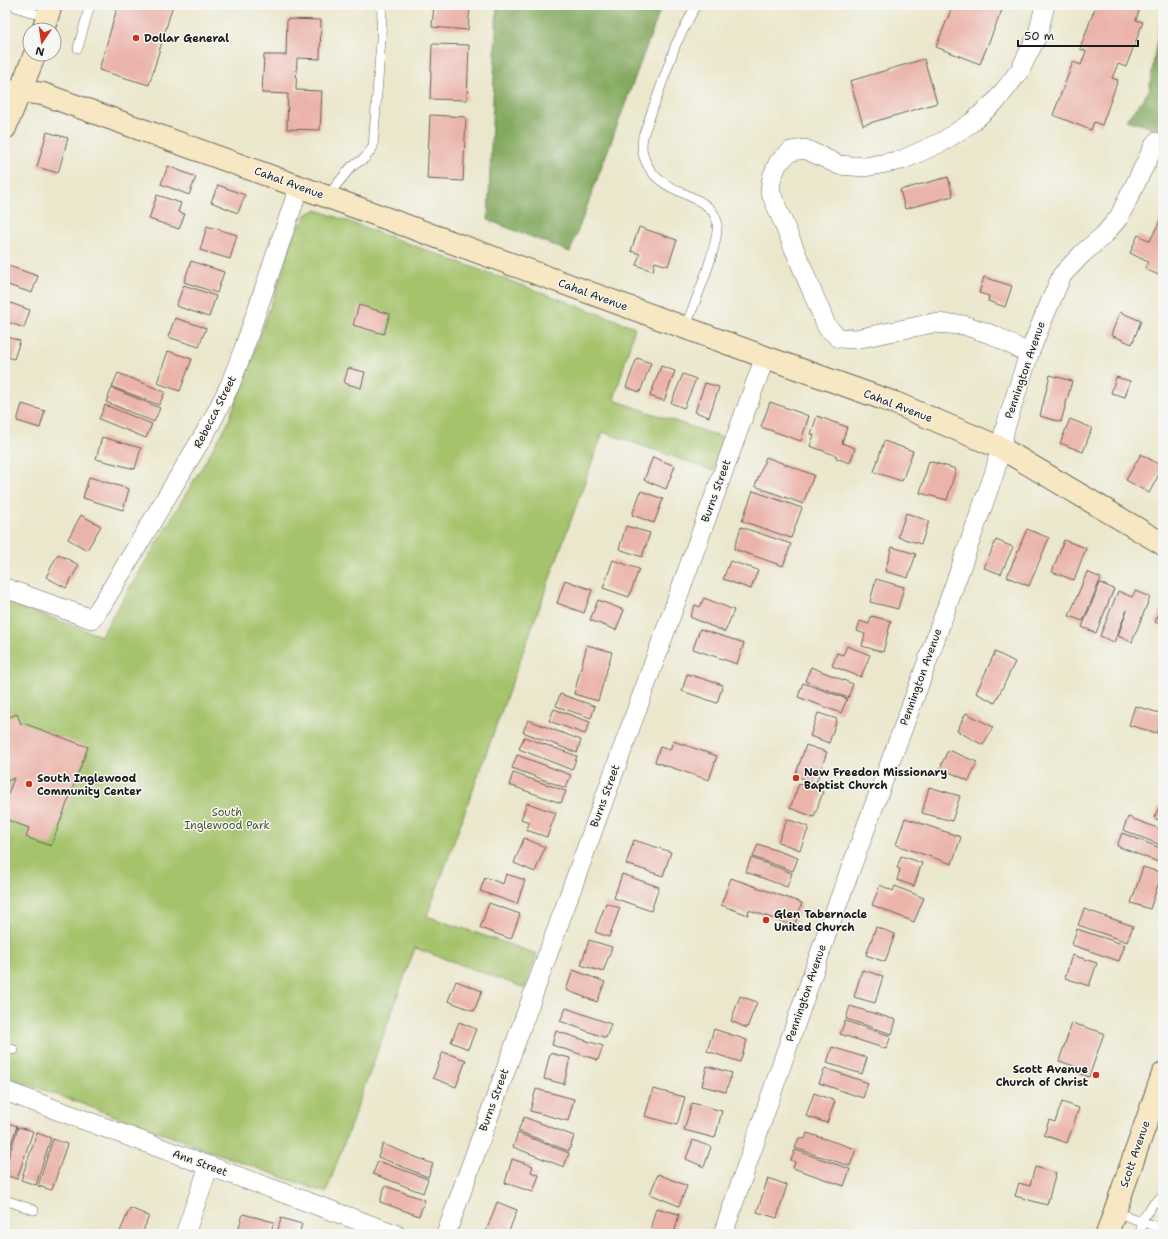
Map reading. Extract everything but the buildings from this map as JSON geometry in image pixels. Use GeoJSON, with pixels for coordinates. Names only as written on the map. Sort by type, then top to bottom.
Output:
{"type":"FeatureCollection","features":[{"type":"Feature","properties":{"kind":"street"},"geometry":{"type":"LineString","coordinates":[[1029,354],[993,336],[964,325],[933,323],[856,339],[839,338],[827,327],[770,191],[772,177],[778,163],[791,151],[806,150],[839,165],[865,167],[902,160],[942,142],[971,123],[997,100],[1020,70],[1038,34],[1045,5]]}},
{"type":"Feature","properties":{"kind":"street"},"geometry":{"type":"LineString","coordinates":[[5,128],[12,91],[30,62]]}},
{"type":"Feature","properties":{"kind":"street","name":"Cahal Avenue"},"geometry":{"type":"LineString","coordinates":[[12,91],[43,94],[895,404],[1001,448],[1163,544]]}},
{"type":"Feature","properties":{"kind":"street","name":"Pennington Avenue"},"geometry":{"type":"LineString","coordinates":[[723,1234],[830,927],[920,682],[995,471],[1006,425],[1029,354],[1062,275],[1082,254],[1104,235],[1119,217],[1156,142]]}},
{"type":"Feature","properties":{"kind":"street","name":"Rebecca Street"},"geometry":{"type":"LineString","coordinates":[[5,588],[92,619],[211,423],[230,385],[244,351],[299,187]]}},
{"type":"Feature","properties":{"kind":"street","name":"Burns Street"},"geometry":{"type":"LineString","coordinates":[[446,1234],[765,357]]}},
{"type":"Feature","properties":{"kind":"street","name":"Scott Avenue"},"geometry":{"type":"LineString","coordinates":[[1107,1234],[1163,1074]]}},
{"type":"Feature","properties":{"kind":"street","name":"Ann Street"},"geometry":{"type":"LineString","coordinates":[[5,1091],[395,1234]]}},
{"type":"Feature","properties":{"kind":"street"},"geometry":{"type":"LineString","coordinates":[[185,1234],[209,1166]]}},
{"type":"Feature","properties":{"kind":"lane"},"geometry":{"type":"LineString","coordinates":[[16,5],[16,7],[47,18]]}},
{"type":"Feature","properties":{"kind":"lane"},"geometry":{"type":"LineString","coordinates":[[78,48],[90,5]]}},
{"type":"Feature","properties":{"kind":"lane"},"geometry":{"type":"LineString","coordinates":[[328,197],[351,167],[365,158],[373,147],[381,40],[382,5]]}},
{"type":"Feature","properties":{"kind":"lane"},"geometry":{"type":"LineString","coordinates":[[685,328],[716,243],[717,218],[708,206],[667,186],[658,179],[651,172],[644,160],[642,148],[643,136],[676,44],[696,5]]}},
{"type":"Feature","properties":{"kind":"lane"},"geometry":{"type":"LineString","coordinates":[[1142,1234],[1141,1221],[1153,1204],[1163,1196]]}},
{"type":"Feature","properties":{"kind":"lane"},"geometry":{"type":"LineString","coordinates":[[5,1200],[34,1210]]}},
{"type":"Feature","properties":{"kind":"lane"},"geometry":{"type":"LineString","coordinates":[[1115,1212],[1163,1229]]}},
{"type":"Feature","properties":{"kind":"green space"},"geometry":{"type":"Polygon","coordinates":[[[497,5],[662,5],[570,252],[488,220],[497,5]]]}},
{"type":"Feature","properties":{"kind":"green space"},"geometry":{"type":"Polygon","coordinates":[[[1162,5],[1163,131],[1126,120],[1149,91],[1162,5]]]}},
{"type":"Feature","properties":{"kind":"green space","name":"South Inglewood Park"},"geometry":{"type":"Polygon","coordinates":[[[317,210],[635,327],[614,400],[726,439],[714,471],[603,432],[427,916],[537,954],[525,988],[415,948],[326,1193],[5,1076],[5,601],[101,636],[227,425],[282,273],[295,229],[303,222],[306,215],[317,210]]]}},
{"type":"Feature","properties":{"kind":"place","name":"Dollar General"},"geometry":{"type":"Point","coordinates":[136,38]}},
{"type":"Feature","properties":{"kind":"place","name":"New Freedon Missionary Baptist Church"},"geometry":{"type":"Point","coordinates":[796,778]}},
{"type":"Feature","properties":{"kind":"place","name":"South Inglewood Community Center"},"geometry":{"type":"Point","coordinates":[29,784]}},
{"type":"Feature","properties":{"kind":"place","name":"Glen Tabernacle United Church"},"geometry":{"type":"Point","coordinates":[766,920]}},
{"type":"Feature","properties":{"kind":"place","name":"Scott Avenue Church of Christ"},"geometry":{"type":"Point","coordinates":[1096,1075]}}]}
